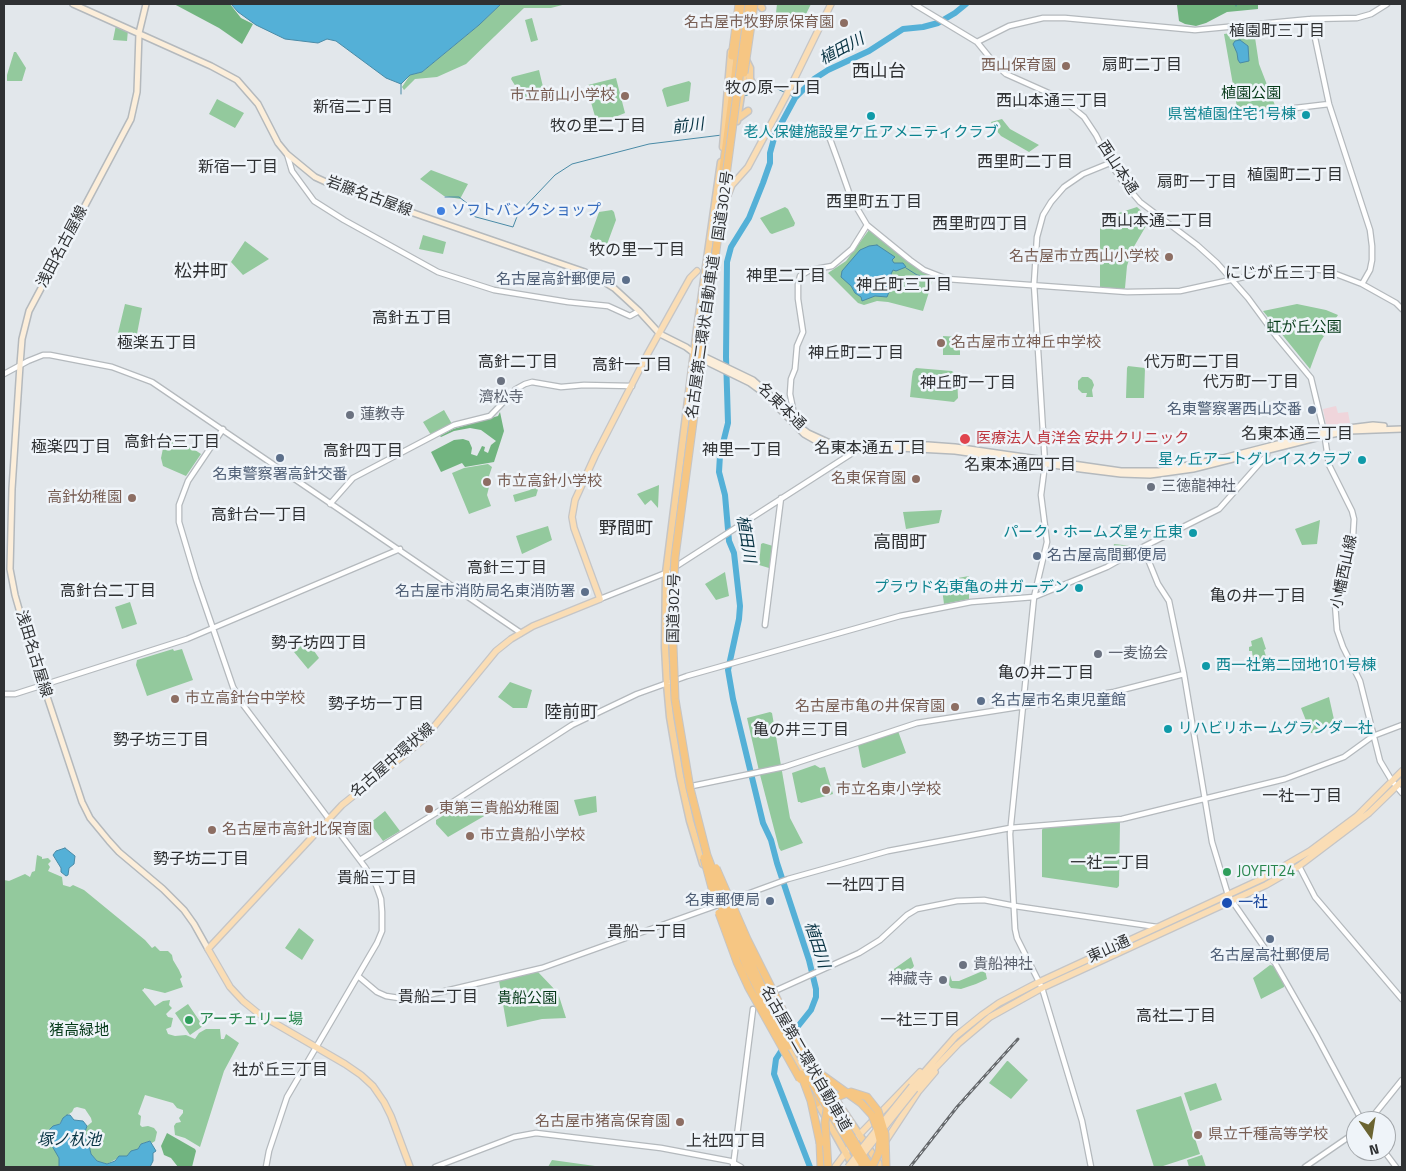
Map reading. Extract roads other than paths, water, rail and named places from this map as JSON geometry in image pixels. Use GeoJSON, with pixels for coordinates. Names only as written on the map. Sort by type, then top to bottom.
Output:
{"type":"FeatureCollection","features":[{"type":"Feature","properties":{"kind":"highway","name":"国道302号"},"geometry":{"type":"LineString","coordinates":[[737,4],[723,147],[694,352],[666,573],[667,684],[680,776],[698,851],[717,905],[745,968],[781,1030],[800,1046],[881,1167]]}},
{"type":"Feature","properties":{"kind":"highway"},"geometry":{"type":"LineString","coordinates":[[725,169],[737,4]]}},
{"type":"Feature","properties":{"kind":"highway","name":"名古屋第二環状自動車道"},"geometry":{"type":"LineString","coordinates":[[744,4],[725,169],[679,524],[672,599],[675,699],[683,757],[702,836],[727,908],[781,1030],[871,1167]]}},
{"type":"Feature","properties":{"kind":"highway","name":"名古屋第二環状自動車道"},"geometry":{"type":"LineString","coordinates":[[749,4],[674,524],[668,608],[668,657],[674,727],[685,789],[704,858],[722,910],[740,951],[781,1030],[865,1167]]}},
{"type":"Feature","properties":{"kind":"highway","name":"国道302号"},"geometry":{"type":"LineString","coordinates":[[755,4],[724,200],[676,567],[675,680],[683,750],[708,848],[727,901],[792,1055],[854,1167]]}},
{"type":"Feature","properties":{"kind":"highway"},"geometry":{"type":"LineString","coordinates":[[725,169],[755,4]]}},
{"type":"Feature","properties":{"kind":"highway"},"geometry":{"type":"LineString","coordinates":[[746,60],[750,68],[750,80],[752,83]]}},
{"type":"Feature","properties":{"kind":"highway"},"geometry":{"type":"LineString","coordinates":[[737,119],[748,111]]}},
{"type":"Feature","properties":{"kind":"highway"},"geometry":{"type":"LineString","coordinates":[[702,836],[747,939],[800,1046]]}},
{"type":"Feature","properties":{"kind":"highway"},"geometry":{"type":"LineString","coordinates":[[821,1167],[816,1117],[804,1081],[776,1031],[787,1028],[814,1067],[861,1103],[872,1115],[880,1140],[878,1152],[871,1167]]}},
{"type":"Feature","properties":{"kind":"highway"},"geometry":{"type":"LineString","coordinates":[[781,1030],[800,1078],[817,1103]]}},
{"type":"Feature","properties":{"kind":"highway"},"geometry":{"type":"LineString","coordinates":[[835,1082],[836,1101]]}},
{"type":"Feature","properties":{"kind":"highway"},"geometry":{"type":"LineString","coordinates":[[828,1167],[825,1122],[827,1110],[832,1101],[846,1092],[867,1097],[878,1111],[885,1134],[886,1167]]}},
{"type":"Feature","properties":{"kind":"main road","name":"岩藤名古屋線"},"geometry":{"type":"LineString","coordinates":[[73,4],[220,70],[237,80],[258,104],[278,143],[286,154],[305,170],[328,183],[508,244],[595,276],[614,288],[660,334],[694,352]]}},
{"type":"Feature","properties":{"kind":"main road","name":"浅田名古屋線"},"geometry":{"type":"LineString","coordinates":[[146,4],[140,33],[137,92],[131,120],[29,311],[22,339],[12,489],[10,569],[15,595],[42,685],[76,789],[90,818],[119,852],[163,888],[184,910],[208,949]]}},
{"type":"Feature","properties":{"kind":"main road"},"geometry":{"type":"LineString","coordinates":[[724,200],[732,185],[748,167],[787,94],[830,4]]}},
{"type":"Feature","properties":{"kind":"main road"},"geometry":{"type":"LineString","coordinates":[[600,599],[576,537],[573,523],[573,508],[580,486],[632,386],[697,272]]}},
{"type":"Feature","properties":{"kind":"main road","name":"名東本通"},"geometry":{"type":"LineString","coordinates":[[694,352],[750,383],[800,426],[822,440],[832,444],[859,448],[883,444],[937,445],[1045,462],[1121,471],[1159,471],[1364,426],[1402,428]]}},
{"type":"Feature","properties":{"kind":"main road","name":"名古屋中環状線"},"geometry":{"type":"LineString","coordinates":[[208,949],[348,800],[423,740],[496,651],[533,626],[600,599]]}},
{"type":"Feature","properties":{"kind":"main road","name":"東山通"},"geometry":{"type":"LineString","coordinates":[[848,1167],[943,1050],[982,1015],[1039,982],[1159,927],[1230,897],[1266,885],[1299,866],[1369,813],[1394,784],[1402,771]]}},
{"type":"Feature","properties":{"kind":"main road","name":"東山通"},"geometry":{"type":"LineString","coordinates":[[854,1167],[913,1087],[958,1044],[990,1017],[1042,988],[1230,897],[1262,879],[1310,851],[1357,816],[1394,784],[1402,781]]}},
{"type":"Feature","properties":{"kind":"main road"},"geometry":{"type":"LineString","coordinates":[[208,949],[230,987],[243,1001],[259,1014],[361,1075],[373,1086],[391,1116],[410,1167]]}},
{"type":"Feature","properties":{"kind":"main road"},"geometry":{"type":"LineString","coordinates":[[865,1167],[875,1156],[918,1092],[958,1044]]}},
{"type":"Feature","properties":{"kind":"main road"},"geometry":{"type":"LineString","coordinates":[[835,1167],[859,1135],[909,1082],[943,1050]]}},
{"type":"Feature","properties":{"kind":"street","name":"西山本通"},"geometry":{"type":"LineString","coordinates":[[914,4],[977,42],[1006,74],[1055,96],[1073,107],[1090,126],[1123,182],[1140,202],[1197,245],[1217,263],[1311,378],[1324,434]]}},
{"type":"Feature","properties":{"kind":"street"},"geometry":{"type":"LineString","coordinates":[[977,42],[1009,26],[1043,18],[1065,18],[1195,30],[1311,19],[1365,17],[1387,4]]}},
{"type":"Feature","properties":{"kind":"street"},"geometry":{"type":"LineString","coordinates":[[1311,19],[1328,104],[1370,230],[1372,260],[1370,270],[1362,284]]}},
{"type":"Feature","properties":{"kind":"street"},"geometry":{"type":"LineString","coordinates":[[1236,115],[1328,104]]}},
{"type":"Feature","properties":{"kind":"street"},"geometry":{"type":"LineString","coordinates":[[826,135],[830,139],[851,198],[867,225],[910,260],[938,276],[958,280],[1128,292],[1180,291],[1276,270],[1307,268],[1333,273],[1362,284],[1396,303],[1402,310]]}},
{"type":"Feature","properties":{"kind":"street"},"geometry":{"type":"LineString","coordinates":[[286,154],[292,171],[314,201],[344,220],[438,272],[494,290],[568,302],[608,306],[630,316],[639,311]]}},
{"type":"Feature","properties":{"kind":"street"},"geometry":{"type":"LineString","coordinates":[[1091,1167],[1082,1121],[1042,988],[1017,938],[1010,828],[1034,597],[1047,542],[1041,495],[1045,462],[1034,284],[1037,237],[1043,215],[1064,187],[1083,174],[1110,162]]}},
{"type":"Feature","properties":{"kind":"street"},"geometry":{"type":"LineString","coordinates":[[787,414],[793,409],[790,386],[795,369],[797,346],[804,332],[798,299],[800,276],[810,270],[832,266],[852,249],[867,225]]}},
{"type":"Feature","properties":{"kind":"street"},"geometry":{"type":"LineString","coordinates":[[4,374],[35,358],[50,355],[112,367],[152,382],[224,429],[330,504],[400,549],[521,633]]}},
{"type":"Feature","properties":{"kind":"street"},"geometry":{"type":"LineString","coordinates":[[330,504],[353,478],[454,425],[490,416],[516,389],[525,384],[532,382],[561,387],[584,385],[632,386]]}},
{"type":"Feature","properties":{"kind":"street"},"geometry":{"type":"LineString","coordinates":[[224,429],[188,482],[181,498],[179,514],[179,522],[213,628],[233,687],[244,706],[360,860],[376,885],[381,899],[382,931],[377,943],[287,1097],[269,1151],[266,1167]]}},
{"type":"Feature","properties":{"kind":"street","name":"小幡西山線"},"geometry":{"type":"LineString","coordinates":[[1324,434],[1328,465],[1352,511],[1354,519],[1353,536],[1335,604],[1337,630],[1343,648],[1360,680],[1380,761],[1402,793]]}},
{"type":"Feature","properties":{"kind":"street"},"geometry":{"type":"LineString","coordinates":[[600,599],[666,573],[859,448]]}},
{"type":"Feature","properties":{"kind":"street"},"geometry":{"type":"LineString","coordinates":[[360,860],[572,725],[637,694],[675,680],[900,616],[971,602],[1034,597],[1107,567],[1220,509],[1267,455],[1266,449]]}},
{"type":"Feature","properties":{"kind":"street"},"geometry":{"type":"LineString","coordinates":[[765,625],[781,498]]}},
{"type":"Feature","properties":{"kind":"street"},"geometry":{"type":"LineString","coordinates":[[1143,547],[1158,584],[1169,601],[1184,674],[1212,842],[1230,897],[1275,963],[1357,1111]]}},
{"type":"Feature","properties":{"kind":"street"},"geometry":{"type":"LineString","coordinates":[[4,694],[15,694],[187,639],[400,549]]}},
{"type":"Feature","properties":{"kind":"street"},"geometry":{"type":"LineString","coordinates":[[692,786],[784,767],[917,723],[1114,692],[1184,674]]}},
{"type":"Feature","properties":{"kind":"street"},"geometry":{"type":"LineString","coordinates":[[358,976],[377,992],[399,998],[420,997],[542,968],[779,882],[888,851],[1010,828],[1122,819],[1285,778],[1344,757],[1373,736],[1402,725]]}},
{"type":"Feature","properties":{"kind":"street"},"geometry":{"type":"LineString","coordinates":[[1299,866],[1315,897],[1402,999]]}},
{"type":"Feature","properties":{"kind":"street"},"geometry":{"type":"LineString","coordinates":[[777,990],[859,953],[880,940],[907,915],[917,909],[957,901],[984,900],[1159,927]]}},
{"type":"Feature","properties":{"kind":"street"},"geometry":{"type":"LineString","coordinates":[[734,1165],[754,1009]]}},
{"type":"Feature","properties":{"kind":"street"},"geometry":{"type":"LineString","coordinates":[[1377,1111],[1402,1080]]}},
{"type":"Feature","properties":{"kind":"street"},"geometry":{"type":"LineString","coordinates":[[435,1167],[514,1137],[530,1133],[661,1148],[741,1167]]}},
{"type":"Feature","properties":{"kind":"street"},"geometry":{"type":"LineString","coordinates":[[1305,1167],[1346,1139]]}},
{"type":"Feature","properties":{"kind":"water"},"geometry":{"type":"Polygon","coordinates":[[[231,4],[501,4],[479,25],[422,72],[410,75],[401,84],[386,78],[336,41],[327,39],[318,43],[285,39],[256,25],[238,12],[231,4]]]}},
{"type":"Feature","properties":{"kind":"water"},"geometry":{"type":"Polygon","coordinates":[[[1240,40],[1248,46],[1249,61],[1240,63],[1233,44],[1235,41],[1240,40]]]}},
{"type":"Feature","properties":{"kind":"water"},"geometry":{"type":"Polygon","coordinates":[[[877,245],[895,257],[892,260],[894,263],[903,263],[906,267],[896,271],[893,270],[891,274],[896,280],[897,286],[889,292],[887,297],[875,296],[862,301],[861,297],[841,277],[842,271],[860,250],[877,245]]]}},
{"type":"Feature","properties":{"kind":"water"},"geometry":{"type":"Polygon","coordinates":[[[65,848],[75,856],[74,864],[69,868],[68,875],[66,876],[61,872],[61,868],[53,855],[56,851],[65,848]]]}},
{"type":"Feature","properties":{"kind":"water","name":"塚ノ杁池"},"geometry":{"type":"Polygon","coordinates":[[[67,1115],[70,1115],[74,1120],[83,1121],[87,1126],[85,1132],[86,1143],[89,1145],[91,1154],[97,1161],[107,1164],[115,1161],[119,1156],[127,1156],[131,1151],[138,1149],[141,1144],[150,1141],[156,1151],[153,1153],[153,1161],[150,1167],[59,1167],[59,1158],[52,1146],[48,1131],[53,1126],[60,1124],[67,1115]]]}},
{"type":"Feature","properties":{"kind":"waterway","name":"植田川"},"geometry":{"type":"LineString","coordinates":[[791,1035],[811,1010],[816,997],[816,989],[809,960],[771,840],[763,823],[733,699],[728,670],[740,606],[734,553],[729,541],[725,495],[719,472],[720,455],[728,423],[726,357],[727,262],[731,247],[749,218],[763,183],[770,163],[770,153],[775,135],[795,98],[814,79],[828,70],[869,51],[903,29],[938,23],[966,4]]}},
{"type":"Feature","properties":{"kind":"waterway","name":"前川"},"geometry":{"type":"LineString","coordinates":[[401,84],[401,94]]}},
{"type":"Feature","properties":{"kind":"waterway","name":"前川"},"geometry":{"type":"LineString","coordinates":[[744,96],[773,87],[784,92]]}},
{"type":"Feature","properties":{"kind":"waterway","name":"前川"},"geometry":{"type":"LineString","coordinates":[[790,95],[795,98]]}},
{"type":"Feature","properties":{"kind":"waterway","name":"前川"},"geometry":{"type":"LineString","coordinates":[[445,197],[459,197],[468,204],[473,216],[513,227],[518,214],[555,175],[572,164],[649,144],[722,135]]}},
{"type":"Feature","properties":{"kind":"waterway"},"geometry":{"type":"LineString","coordinates":[[906,268],[917,275],[928,277]]}},
{"type":"Feature","properties":{"kind":"waterway","name":"植田川"},"geometry":{"type":"LineString","coordinates":[[785,1045],[776,1059],[774,1074],[810,1167]]}},
{"type":"Feature","properties":{"kind":"railway"},"geometry":{"type":"LineString","coordinates":[[910,1167],[957,1107],[1018,1039]]}},
{"type":"Feature","properties":{"kind":"place","name":"名古屋市牧野原保育園"},"geometry":{"type":"Point","coordinates":[844,23]}},
{"type":"Feature","properties":{"kind":"place","name":"西山保育園"},"geometry":{"type":"Point","coordinates":[1066,66]}},
{"type":"Feature","properties":{"kind":"place","name":"市立前山小学校"},"geometry":{"type":"Point","coordinates":[625,96]}},
{"type":"Feature","properties":{"kind":"place","name":"県営植園住宅1号棟"},"geometry":{"type":"Point","coordinates":[1306,115]}},
{"type":"Feature","properties":{"kind":"place","name":"老人保健施設星ケ丘アメニティクラブ"},"geometry":{"type":"Point","coordinates":[871,116]}},
{"type":"Feature","properties":{"kind":"place","name":"ソフトバンクショップ"},"geometry":{"type":"Point","coordinates":[441,211]}},
{"type":"Feature","properties":{"kind":"place","name":"名古屋市立西山小学校"},"geometry":{"type":"Point","coordinates":[1169,257]}},
{"type":"Feature","properties":{"kind":"place","name":"名古屋高針郵便局"},"geometry":{"type":"Point","coordinates":[626,280]}},
{"type":"Feature","properties":{"kind":"place","name":"名古屋市立神丘中学校"},"geometry":{"type":"Point","coordinates":[941,343]}},
{"type":"Feature","properties":{"kind":"place","name":"濟松寺"},"geometry":{"type":"Point","coordinates":[501,381]}},
{"type":"Feature","properties":{"kind":"place","name":"名東警察署西山交番"},"geometry":{"type":"Point","coordinates":[1312,410]}},
{"type":"Feature","properties":{"kind":"place","name":"蓮教寺"},"geometry":{"type":"Point","coordinates":[350,415]}},
{"type":"Feature","properties":{"kind":"place","name":"医療法人貞洋会 安井クリニック"},"geometry":{"type":"Point","coordinates":[965,439]}},
{"type":"Feature","properties":{"kind":"place","name":"名東警察署高針交番"},"geometry":{"type":"Point","coordinates":[280,458]}},
{"type":"Feature","properties":{"kind":"place","name":"星ヶ丘アートグレイスクラブ"},"geometry":{"type":"Point","coordinates":[1362,460]}},
{"type":"Feature","properties":{"kind":"place","name":"名東保育園"},"geometry":{"type":"Point","coordinates":[916,479]}},
{"type":"Feature","properties":{"kind":"place","name":"市立高針小学校"},"geometry":{"type":"Point","coordinates":[487,482]}},
{"type":"Feature","properties":{"kind":"place","name":"三徳龍神社"},"geometry":{"type":"Point","coordinates":[1151,487]}},
{"type":"Feature","properties":{"kind":"place","name":"高針幼稚園"},"geometry":{"type":"Point","coordinates":[132,498]}},
{"type":"Feature","properties":{"kind":"place","name":"パーク・ホームズ星ヶ丘東"},"geometry":{"type":"Point","coordinates":[1193,533]}},
{"type":"Feature","properties":{"kind":"place","name":"名古屋高間郵便局"},"geometry":{"type":"Point","coordinates":[1037,556]}},
{"type":"Feature","properties":{"kind":"place","name":"プラウド名東亀の井ガーデン"},"geometry":{"type":"Point","coordinates":[1079,588]}},
{"type":"Feature","properties":{"kind":"place","name":"名古屋市消防局名東消防署"},"geometry":{"type":"Point","coordinates":[585,592]}},
{"type":"Feature","properties":{"kind":"place","name":"一麦協会"},"geometry":{"type":"Point","coordinates":[1098,654]}},
{"type":"Feature","properties":{"kind":"place","name":"西一社第二団地101号棟"},"geometry":{"type":"Point","coordinates":[1206,666]}},
{"type":"Feature","properties":{"kind":"place","name":"市立高針台中学校"},"geometry":{"type":"Point","coordinates":[175,699]}},
{"type":"Feature","properties":{"kind":"place","name":"名古屋市名東児童館"},"geometry":{"type":"Point","coordinates":[981,701]}},
{"type":"Feature","properties":{"kind":"place","name":"名古屋市亀の井保育園"},"geometry":{"type":"Point","coordinates":[955,707]}},
{"type":"Feature","properties":{"kind":"place","name":"リハビリホームグランダ一社"},"geometry":{"type":"Point","coordinates":[1168,729]}},
{"type":"Feature","properties":{"kind":"place","name":"市立名東小学校"},"geometry":{"type":"Point","coordinates":[826,790]}},
{"type":"Feature","properties":{"kind":"place","name":"東第三貴船幼稚園"},"geometry":{"type":"Point","coordinates":[429,809]}},
{"type":"Feature","properties":{"kind":"place","name":"名古屋市高針北保育園"},"geometry":{"type":"Point","coordinates":[212,830]}},
{"type":"Feature","properties":{"kind":"place","name":"市立貴船小学校"},"geometry":{"type":"Point","coordinates":[470,836]}},
{"type":"Feature","properties":{"kind":"place","name":"JOYFIT24"},"geometry":{"type":"Point","coordinates":[1227,872]}},
{"type":"Feature","properties":{"kind":"place","name":"名東郵便局"},"geometry":{"type":"Point","coordinates":[770,901]}},
{"type":"Feature","properties":{"kind":"place","name":"一社"},"geometry":{"type":"Point","coordinates":[1227,903]}},
{"type":"Feature","properties":{"kind":"place","name":"名古屋高社郵便局"},"geometry":{"type":"Point","coordinates":[1270,939]}},
{"type":"Feature","properties":{"kind":"place","name":"貴船神社"},"geometry":{"type":"Point","coordinates":[963,965]}},
{"type":"Feature","properties":{"kind":"place","name":"神藏寺"},"geometry":{"type":"Point","coordinates":[943,980]}},
{"type":"Feature","properties":{"kind":"place","name":"アーチェリー場"},"geometry":{"type":"Point","coordinates":[189,1020]}},
{"type":"Feature","properties":{"kind":"place","name":"名古屋市猪高保育園"},"geometry":{"type":"Point","coordinates":[680,1122]}},
{"type":"Feature","properties":{"kind":"place","name":"県立千種高等学校"},"geometry":{"type":"Point","coordinates":[1198,1135]}},
{"type":"Feature","properties":{"kind":"district","name":"植園町三丁目"},"geometry":{"type":"Point","coordinates":[1277,32]}},
{"type":"Feature","properties":{"kind":"district","name":"扇町二丁目"},"geometry":{"type":"Point","coordinates":[1142,66]}},
{"type":"Feature","properties":{"kind":"district","name":"西山台"},"geometry":{"type":"Point","coordinates":[879,73]}},
{"type":"Feature","properties":{"kind":"district","name":"牧の原一丁目"},"geometry":{"type":"Point","coordinates":[773,89]}},
{"type":"Feature","properties":{"kind":"district","name":"西山本通三丁目"},"geometry":{"type":"Point","coordinates":[1052,102]}},
{"type":"Feature","properties":{"kind":"district","name":"新宿二丁目"},"geometry":{"type":"Point","coordinates":[353,108]}},
{"type":"Feature","properties":{"kind":"district","name":"牧の里二丁目"},"geometry":{"type":"Point","coordinates":[598,127]}},
{"type":"Feature","properties":{"kind":"district","name":"西里町二丁目"},"geometry":{"type":"Point","coordinates":[1025,163]}},
{"type":"Feature","properties":{"kind":"district","name":"新宿一丁目"},"geometry":{"type":"Point","coordinates":[238,168]}},
{"type":"Feature","properties":{"kind":"district","name":"植園町二丁目"},"geometry":{"type":"Point","coordinates":[1295,176]}},
{"type":"Feature","properties":{"kind":"district","name":"扇町一丁目"},"geometry":{"type":"Point","coordinates":[1197,183]}},
{"type":"Feature","properties":{"kind":"district","name":"西里町五丁目"},"geometry":{"type":"Point","coordinates":[874,203]}},
{"type":"Feature","properties":{"kind":"district","name":"西山本通二丁目"},"geometry":{"type":"Point","coordinates":[1157,222]}},
{"type":"Feature","properties":{"kind":"district","name":"西里町四丁目"},"geometry":{"type":"Point","coordinates":[980,225]}},
{"type":"Feature","properties":{"kind":"district","name":"牧の里一丁目"},"geometry":{"type":"Point","coordinates":[637,251]}},
{"type":"Feature","properties":{"kind":"district","name":"松井町"},"geometry":{"type":"Point","coordinates":[201,273]}},
{"type":"Feature","properties":{"kind":"district","name":"にじが丘三丁目"},"geometry":{"type":"Point","coordinates":[1281,274]}},
{"type":"Feature","properties":{"kind":"district","name":"神里二丁目"},"geometry":{"type":"Point","coordinates":[786,277]}},
{"type":"Feature","properties":{"kind":"district","name":"神丘町三丁目"},"geometry":{"type":"Point","coordinates":[904,286]}},
{"type":"Feature","properties":{"kind":"district","name":"高針五丁目"},"geometry":{"type":"Point","coordinates":[412,319]}},
{"type":"Feature","properties":{"kind":"district","name":"極楽五丁目"},"geometry":{"type":"Point","coordinates":[157,344]}},
{"type":"Feature","properties":{"kind":"district","name":"神丘町二丁目"},"geometry":{"type":"Point","coordinates":[856,354]}},
{"type":"Feature","properties":{"kind":"district","name":"高針二丁目"},"geometry":{"type":"Point","coordinates":[518,363]}},
{"type":"Feature","properties":{"kind":"district","name":"代万町二丁目"},"geometry":{"type":"Point","coordinates":[1192,363]}},
{"type":"Feature","properties":{"kind":"district","name":"高針一丁目"},"geometry":{"type":"Point","coordinates":[632,366]}},
{"type":"Feature","properties":{"kind":"district","name":"代万町一丁目"},"geometry":{"type":"Point","coordinates":[1251,383]}},
{"type":"Feature","properties":{"kind":"district","name":"神丘町一丁目"},"geometry":{"type":"Point","coordinates":[968,384]}},
{"type":"Feature","properties":{"kind":"district","name":"名東本通三丁目"},"geometry":{"type":"Point","coordinates":[1297,435]}},
{"type":"Feature","properties":{"kind":"district","name":"高針台三丁目"},"geometry":{"type":"Point","coordinates":[172,443]}},
{"type":"Feature","properties":{"kind":"district","name":"極楽四丁目"},"geometry":{"type":"Point","coordinates":[71,448]}},
{"type":"Feature","properties":{"kind":"district","name":"名東本通五丁目"},"geometry":{"type":"Point","coordinates":[870,449]}},
{"type":"Feature","properties":{"kind":"district","name":"神里一丁目"},"geometry":{"type":"Point","coordinates":[742,451]}},
{"type":"Feature","properties":{"kind":"district","name":"高針四丁目"},"geometry":{"type":"Point","coordinates":[363,452]}},
{"type":"Feature","properties":{"kind":"district","name":"名東本通四丁目"},"geometry":{"type":"Point","coordinates":[1020,466]}},
{"type":"Feature","properties":{"kind":"district","name":"高針台一丁目"},"geometry":{"type":"Point","coordinates":[259,516]}},
{"type":"Feature","properties":{"kind":"district","name":"野間町"},"geometry":{"type":"Point","coordinates":[626,530]}},
{"type":"Feature","properties":{"kind":"district","name":"高間町"},"geometry":{"type":"Point","coordinates":[900,544]}},
{"type":"Feature","properties":{"kind":"district","name":"高針三丁目"},"geometry":{"type":"Point","coordinates":[507,569]}},
{"type":"Feature","properties":{"kind":"district","name":"高針台二丁目"},"geometry":{"type":"Point","coordinates":[108,592]}},
{"type":"Feature","properties":{"kind":"district","name":"亀の井一丁目"},"geometry":{"type":"Point","coordinates":[1258,597]}},
{"type":"Feature","properties":{"kind":"district","name":"勢子坊四丁目"},"geometry":{"type":"Point","coordinates":[319,644]}},
{"type":"Feature","properties":{"kind":"district","name":"亀の井二丁目"},"geometry":{"type":"Point","coordinates":[1046,674]}},
{"type":"Feature","properties":{"kind":"district","name":"勢子坊一丁目"},"geometry":{"type":"Point","coordinates":[376,705]}},
{"type":"Feature","properties":{"kind":"district","name":"陸前町"},"geometry":{"type":"Point","coordinates":[571,714]}},
{"type":"Feature","properties":{"kind":"district","name":"亀の井三丁目"},"geometry":{"type":"Point","coordinates":[801,731]}},
{"type":"Feature","properties":{"kind":"district","name":"勢子坊三丁目"},"geometry":{"type":"Point","coordinates":[161,741]}},
{"type":"Feature","properties":{"kind":"district","name":"一社一丁目"},"geometry":{"type":"Point","coordinates":[1302,797]}},
{"type":"Feature","properties":{"kind":"district","name":"勢子坊二丁目"},"geometry":{"type":"Point","coordinates":[201,860]}},
{"type":"Feature","properties":{"kind":"district","name":"一社二丁目"},"geometry":{"type":"Point","coordinates":[1110,864]}},
{"type":"Feature","properties":{"kind":"district","name":"貴船三丁目"},"geometry":{"type":"Point","coordinates":[377,879]}},
{"type":"Feature","properties":{"kind":"district","name":"一社四丁目"},"geometry":{"type":"Point","coordinates":[866,886]}},
{"type":"Feature","properties":{"kind":"district","name":"貴船一丁目"},"geometry":{"type":"Point","coordinates":[647,933]}},
{"type":"Feature","properties":{"kind":"district","name":"貴船二丁目"},"geometry":{"type":"Point","coordinates":[438,998]}},
{"type":"Feature","properties":{"kind":"district","name":"高社二丁目"},"geometry":{"type":"Point","coordinates":[1176,1017]}},
{"type":"Feature","properties":{"kind":"district","name":"一社三丁目"},"geometry":{"type":"Point","coordinates":[920,1021]}},
{"type":"Feature","properties":{"kind":"district","name":"社が丘三丁目"},"geometry":{"type":"Point","coordinates":[280,1071]}},
{"type":"Feature","properties":{"kind":"district","name":"上社四丁目"},"geometry":{"type":"Point","coordinates":[726,1142]}},
{"type":"Feature","properties":{"kind":"park label","name":"植園公園"},"geometry":{"type":"Point","coordinates":[1251,94]}},
{"type":"Feature","properties":{"kind":"park label","name":"虹が丘公園"},"geometry":{"type":"Point","coordinates":[1304,328]}},
{"type":"Feature","properties":{"kind":"park label","name":"貴船公園"},"geometry":{"type":"Point","coordinates":[527,999]}},
{"type":"Feature","properties":{"kind":"park label","name":"猪高緑地"},"geometry":{"type":"Point","coordinates":[79,1031]}}]}
